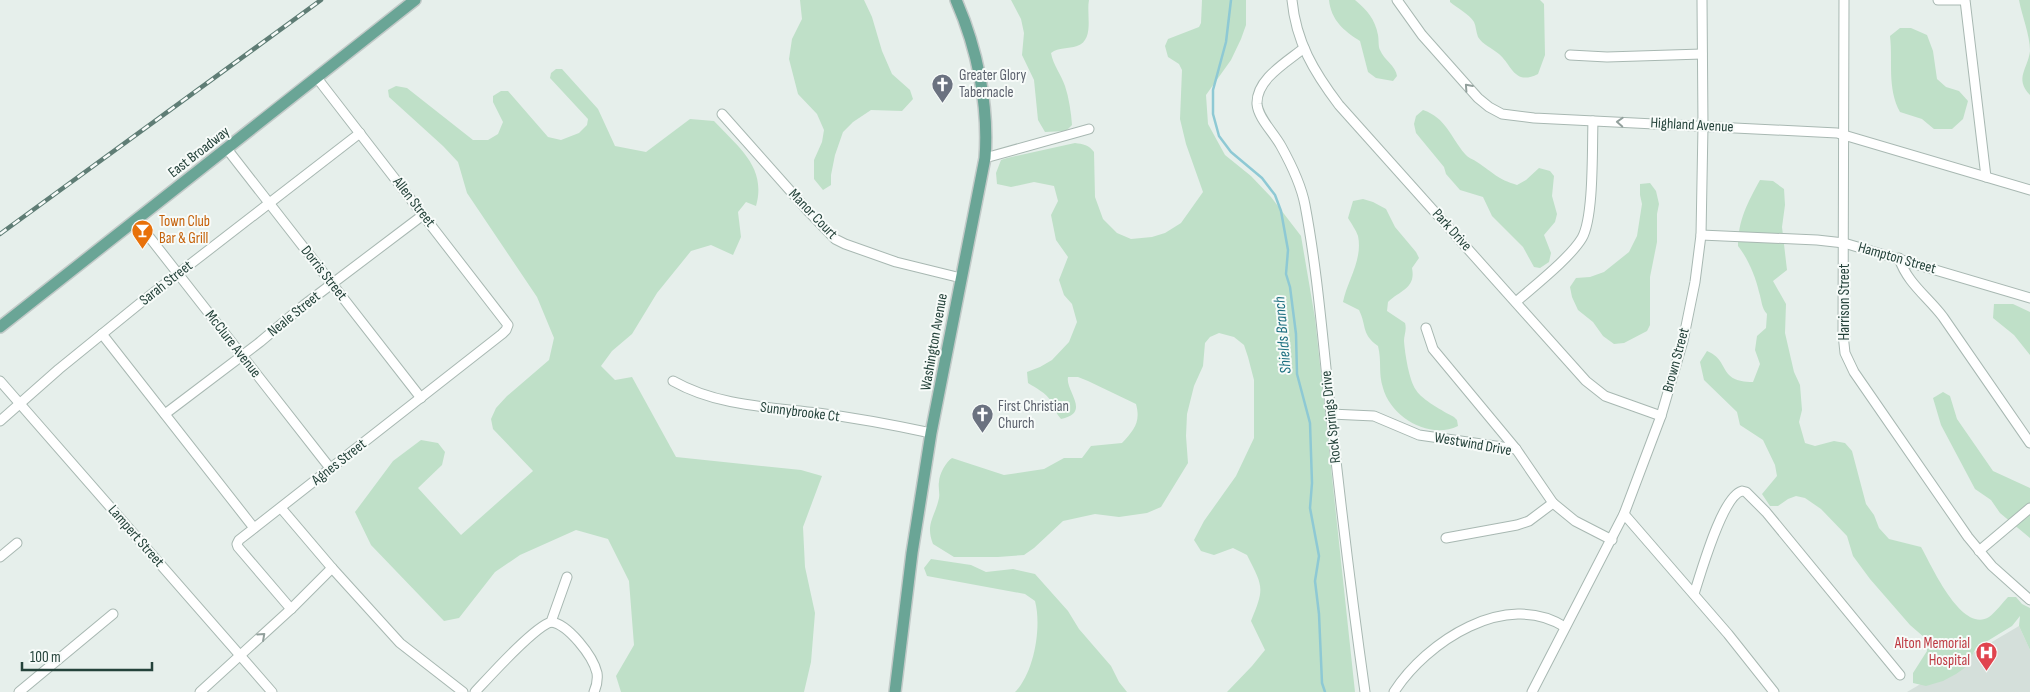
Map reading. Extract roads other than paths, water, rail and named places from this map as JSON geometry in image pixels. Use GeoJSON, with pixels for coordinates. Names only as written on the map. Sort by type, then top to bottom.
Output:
{"type":"FeatureCollection","features":[{"type":"Feature","properties":{"kind":"main road","name":"East Broadway"},"geometry":{"type":"LineString","coordinates":[[0,327],[415,0]]}},
{"type":"Feature","properties":{"kind":"main road","name":"Washington Avenue"},"geometry":{"type":"LineString","coordinates":[[895,692],[912,553],[931,433],[951,339],[985,158],[985,119],[975,55],[969,30],[956,0]]}},
{"type":"Feature","properties":{"kind":"street","name":"Park Drive"},"geometry":{"type":"LineString","coordinates":[[1292,0],[1297,32],[1304,48],[1318,75],[1339,105],[1559,352],[1599,392],[1618,402],[1661,416]]}},
{"type":"Feature","properties":{"kind":"street","name":"Highland Avenue"},"geometry":{"type":"LineString","coordinates":[[1396,0],[1422,35],[1470,90],[1493,110],[1509,116],[1818,131],[1845,134],[2030,190]]}},
{"type":"Feature","properties":{"kind":"street","name":"Brown Street"},"geometry":{"type":"LineString","coordinates":[[1532,692],[1624,514],[1661,416],[1683,341],[1695,282],[1701,235],[1703,126],[1702,0]]}},
{"type":"Feature","properties":{"kind":"street","name":"Harrison Street"},"geometry":{"type":"LineString","coordinates":[[1844,0],[1843,345],[1848,362],[1874,403],[1979,551],[2030,600]]}},
{"type":"Feature","properties":{"kind":"street"},"geometry":{"type":"LineString","coordinates":[[1938,0],[1964,0],[1986,177]]}},
{"type":"Feature","properties":{"kind":"street","name":"Rock Springs Drive"},"geometry":{"type":"LineString","coordinates":[[1304,48],[1265,82],[1257,97],[1258,111],[1281,146],[1294,171],[1305,204],[1346,554],[1365,692]]}},
{"type":"Feature","properties":{"kind":"street"},"geometry":{"type":"LineString","coordinates":[[1570,55],[1606,57],[1702,54]]}},
{"type":"Feature","properties":{"kind":"street","name":"Allen Street"},"geometry":{"type":"LineString","coordinates":[[317,78],[505,320],[508,328]]}},
{"type":"Feature","properties":{"kind":"street","name":"Manor Court"},"geometry":{"type":"LineString","coordinates":[[722,114],[808,212],[835,239],[896,262],[961,278]]}},
{"type":"Feature","properties":{"kind":"street"},"geometry":{"type":"LineString","coordinates":[[1516,302],[1579,243],[1585,232],[1591,183],[1593,121]]}},
{"type":"Feature","properties":{"kind":"street"},"geometry":{"type":"LineString","coordinates":[[985,158],[1090,128]]}},
{"type":"Feature","properties":{"kind":"street","name":"Sarah Street"},"geometry":{"type":"LineString","coordinates":[[0,421],[102,334],[360,133]]}},
{"type":"Feature","properties":{"kind":"street","name":"Dorris Street"},"geometry":{"type":"LineString","coordinates":[[227,149],[420,398]]}},
{"type":"Feature","properties":{"kind":"street","name":"Neale Street"},"geometry":{"type":"LineString","coordinates":[[165,414],[423,215]]}},
{"type":"Feature","properties":{"kind":"street","name":"McClure Avenue"},"geometry":{"type":"LineString","coordinates":[[136,220],[330,468]]}},
{"type":"Feature","properties":{"kind":"street","name":"Hampton Street"},"geometry":{"type":"LineString","coordinates":[[1701,235],[1844,243],[2030,298]]}},
{"type":"Feature","properties":{"kind":"street"},"geometry":{"type":"LineString","coordinates":[[1899,258],[1903,271],[1938,310],[2030,443]]}},
{"type":"Feature","properties":{"kind":"street","name":"Agnes Street"},"geometry":{"type":"LineString","coordinates":[[291,609],[238,547],[239,540],[508,328]]}},
{"type":"Feature","properties":{"kind":"street"},"geometry":{"type":"LineString","coordinates":[[1426,328],[1430,343],[1442,361],[1516,449]]}},
{"type":"Feature","properties":{"kind":"street"},"geometry":{"type":"LineString","coordinates":[[102,334],[254,528]]}},
{"type":"Feature","properties":{"kind":"street","name":"Lampert Street"},"geometry":{"type":"LineString","coordinates":[[0,381],[272,692]]}},
{"type":"Feature","properties":{"kind":"street","name":"Sunnybrooke Ct"},"geometry":{"type":"LineString","coordinates":[[673,381],[692,392],[746,405],[818,413],[931,433]]}},
{"type":"Feature","properties":{"kind":"street","name":"Westwind Drive"},"geometry":{"type":"LineString","coordinates":[[1331,414],[1374,416],[1419,435],[1516,449],[1553,503],[1575,521],[1612,540]]}},
{"type":"Feature","properties":{"kind":"street"},"geometry":{"type":"LineString","coordinates":[[1694,594],[1724,511],[1732,497],[1742,491],[1751,496],[1766,512],[1900,675]]}},
{"type":"Feature","properties":{"kind":"street"},"geometry":{"type":"LineString","coordinates":[[1446,538],[1523,523],[1538,516],[1553,503]]}},
{"type":"Feature","properties":{"kind":"street"},"geometry":{"type":"LineString","coordinates":[[281,508],[400,643],[463,692]]}},
{"type":"Feature","properties":{"kind":"street"},"geometry":{"type":"LineString","coordinates":[[1979,551],[2030,508]]}},
{"type":"Feature","properties":{"kind":"street"},"geometry":{"type":"LineString","coordinates":[[1624,514],[1694,594],[1774,692]]}},
{"type":"Feature","properties":{"kind":"street"},"geometry":{"type":"LineString","coordinates":[[0,557],[17,543]]}},
{"type":"Feature","properties":{"kind":"street"},"geometry":{"type":"LineString","coordinates":[[200,692],[291,609],[332,568]]}},
{"type":"Feature","properties":{"kind":"street"},"geometry":{"type":"LineString","coordinates":[[551,622],[567,577]]}},
{"type":"Feature","properties":{"kind":"street"},"geometry":{"type":"LineString","coordinates":[[19,692],[113,614]]}},
{"type":"Feature","properties":{"kind":"street"},"geometry":{"type":"LineString","coordinates":[[1394,692],[1403,678],[1436,646],[1472,625],[1499,617],[1518,615],[1548,619],[1565,628]]}},
{"type":"Feature","properties":{"kind":"street"},"geometry":{"type":"LineString","coordinates":[[475,692],[532,634],[551,622],[558,623],[567,630],[592,660],[598,680],[594,692]]}},
{"type":"Feature","properties":{"kind":"waterway","name":"Shields Branch"},"geometry":{"type":"LineString","coordinates":[[1231,0],[1226,42],[1213,90],[1213,114],[1219,136],[1231,152],[1262,178],[1275,195],[1281,211],[1288,250],[1286,274],[1290,287],[1296,334],[1297,374],[1310,423],[1312,483],[1310,508],[1319,556],[1315,581],[1319,614],[1322,683],[1325,692]]}},
{"type":"Feature","properties":{"kind":"railway"},"geometry":{"type":"LineString","coordinates":[[0,234],[321,0]]}},
{"type":"Feature","properties":{"kind":"place","name":"Greater Glory Tabernacle"},"geometry":{"type":"Point","coordinates":[943,103]}},
{"type":"Feature","properties":{"kind":"place","name":"Town Club Bar & Grill"},"geometry":{"type":"Point","coordinates":[143,249]}},
{"type":"Feature","properties":{"kind":"place","name":"First Christian Church"},"geometry":{"type":"Point","coordinates":[982,434]}},
{"type":"Feature","properties":{"kind":"place","name":"Alton Memorial Hospital"},"geometry":{"type":"Point","coordinates":[1986,671]}}]}
